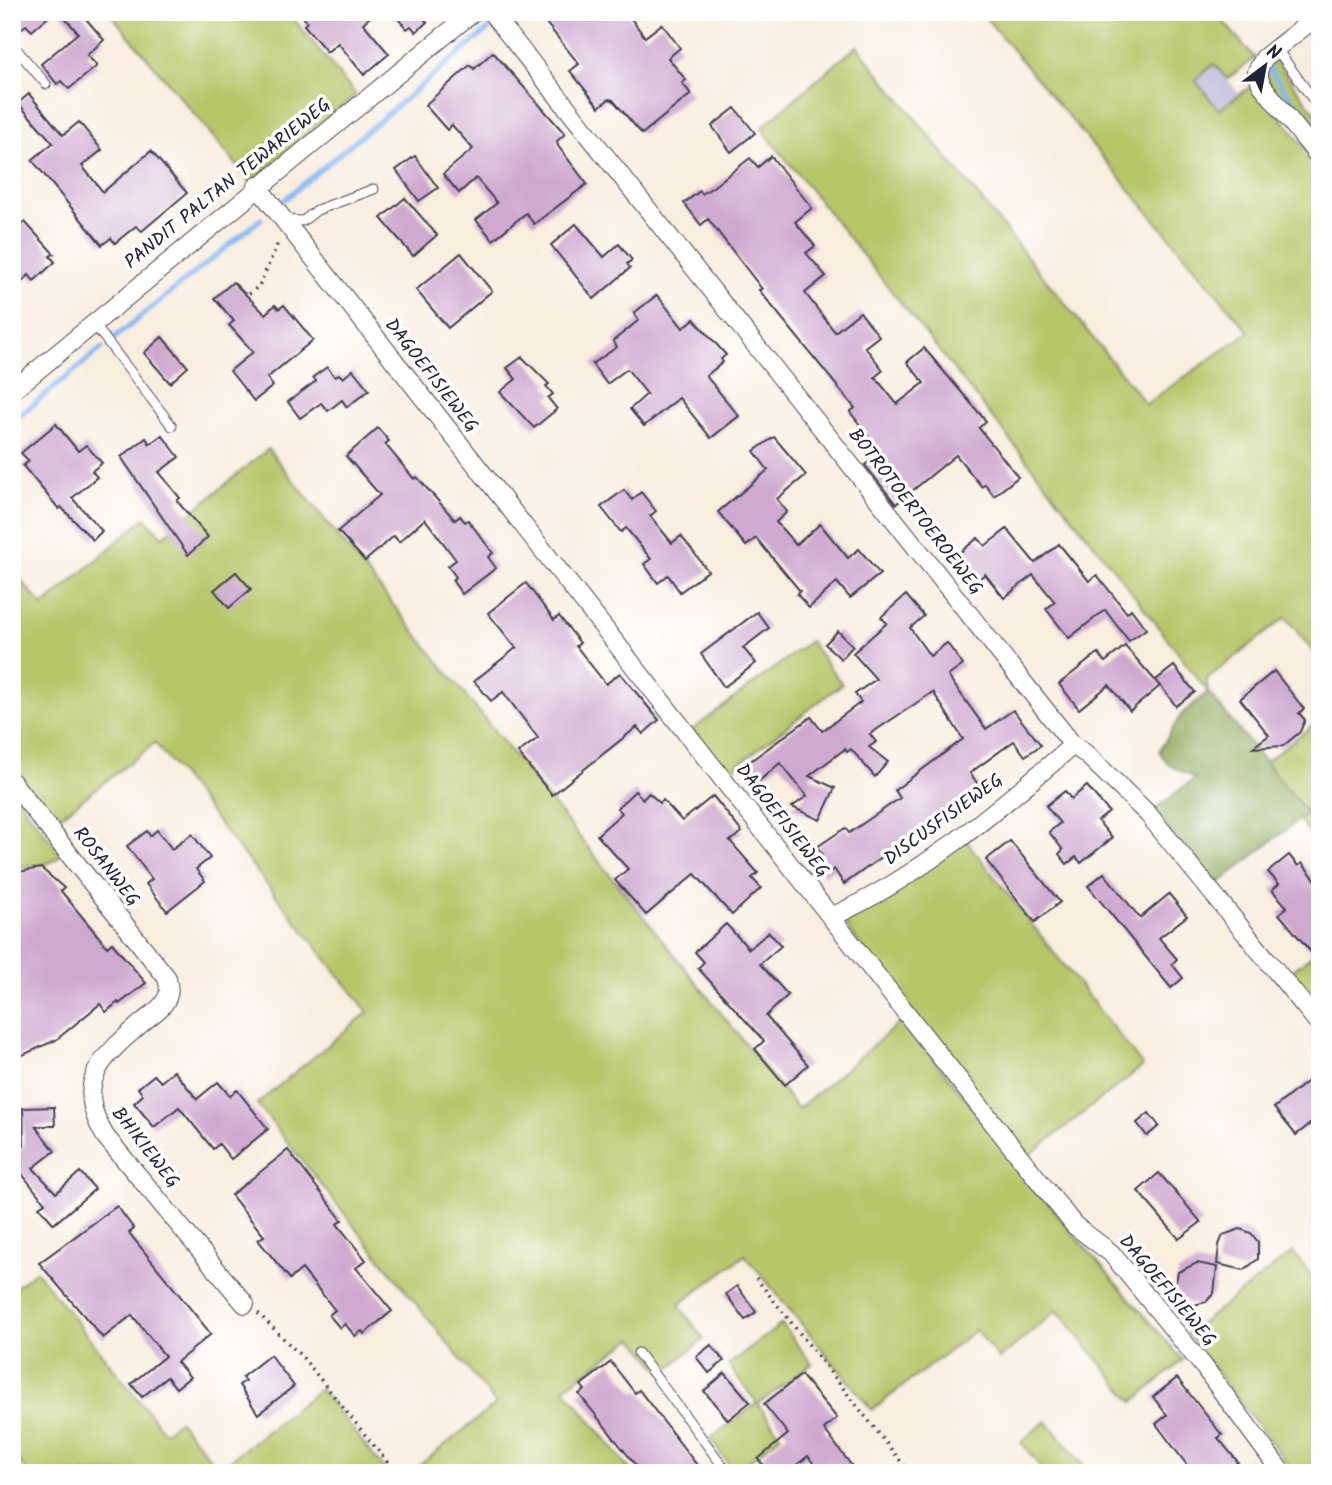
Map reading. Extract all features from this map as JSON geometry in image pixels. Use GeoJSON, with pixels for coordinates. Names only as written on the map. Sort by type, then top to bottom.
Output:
{"type":"FeatureCollection","features":[{"type":"Feature","properties":{"kind":"street","name":"PANDIT PALTAN TEWARIEWEG"},"geometry":{"type":"LineString","coordinates":[[12,391],[473,12]]}},
{"type":"Feature","properties":{"kind":"street","name":"BOTROTOERTOEROEWEG"},"geometry":{"type":"LineString","coordinates":[[491,12],[1073,745],[1086,754],[1148,814],[1320,1025]]}},
{"type":"Feature","properties":{"kind":"street"},"geometry":{"type":"LineString","coordinates":[[1320,14],[1264,58],[1257,71],[1261,84],[1320,158]]}},
{"type":"Feature","properties":{"kind":"street","name":"DAGOEFISIEWEG"},"geometry":{"type":"LineString","coordinates":[[257,187],[1074,1224],[1111,1253],[1179,1336],[1283,1473]]}},
{"type":"Feature","properties":{"kind":"street","name":"DISCUSFISIEWEG"},"geometry":{"type":"LineString","coordinates":[[831,917],[865,902],[957,838],[1015,795],[1073,745]]}},
{"type":"Feature","properties":{"kind":"street","name":"ROSANWEG"},"geometry":{"type":"LineString","coordinates":[[12,782],[167,978]]}},
{"type":"Feature","properties":{"kind":"street","name":"BHIKIEWEG"},"geometry":{"type":"LineString","coordinates":[[167,978],[169,994],[161,1007],[118,1044],[99,1067],[90,1085],[91,1110],[105,1136],[245,1304]]}},
{"type":"Feature","properties":{"kind":"lane"},"geometry":{"type":"LineString","coordinates":[[12,44],[46,84]]}},
{"type":"Feature","properties":{"kind":"lane"},"geometry":{"type":"LineString","coordinates":[[1276,48],[1320,109]]}},
{"type":"Feature","properties":{"kind":"lane"},"geometry":{"type":"LineString","coordinates":[[282,220],[303,221],[317,210],[374,189]]}},
{"type":"Feature","properties":{"kind":"lane"},"geometry":{"type":"LineString","coordinates":[[93,323],[172,426]]}},
{"type":"Feature","properties":{"kind":"lane"},"geometry":{"type":"LineString","coordinates":[[638,1353],[729,1473]]}},
{"type":"Feature","properties":{"kind":"path"},"geometry":{"type":"LineString","coordinates":[[249,294],[259,286],[278,244],[282,220]]}},
{"type":"Feature","properties":{"kind":"path"},"geometry":{"type":"LineString","coordinates":[[756,1278],[910,1473]]}},
{"type":"Feature","properties":{"kind":"path"},"geometry":{"type":"LineString","coordinates":[[245,1304],[266,1319],[304,1359],[396,1473]]}},
{"type":"Feature","properties":{"kind":"shaded area"},"geometry":{"type":"Polygon","coordinates":[[[1214,63],[1239,94],[1219,110],[1194,80],[1214,63]]]}},
{"type":"Feature","properties":{"kind":"green space"},"geometry":{"type":"Polygon","coordinates":[[[109,12],[288,12],[356,95],[251,182],[109,12]]]}},
{"type":"Feature","properties":{"kind":"green space"},"geometry":{"type":"Polygon","coordinates":[[[981,12],[1215,12],[1255,58],[1227,79],[1214,64],[1195,80],[1219,110],[1254,84],[1320,166],[1320,661],[1286,617],[1207,679],[1208,692],[1120,577],[761,128],[857,46],[1146,404],[1249,332],[981,12]]]}},
{"type":"Feature","properties":{"kind":"green space"},"geometry":{"type":"Polygon","coordinates":[[[1274,59],[1320,119],[1320,152],[1270,90],[1264,66],[1274,59]]]}},
{"type":"Feature","properties":{"kind":"green space"},"geometry":{"type":"Polygon","coordinates":[[[268,449],[798,1109],[903,1020],[1069,1229],[1183,1360],[1133,1402],[1057,1310],[999,1359],[976,1330],[872,1410],[745,1255],[679,1305],[704,1339],[663,1373],[633,1338],[564,1388],[633,1473],[410,1473],[496,1404],[257,1104],[368,1012],[155,743],[53,822],[12,771],[12,570],[43,606],[145,518],[162,537],[268,449]]]}},
{"type":"Feature","properties":{"kind":"green space"},"geometry":{"type":"Polygon","coordinates":[[[810,641],[842,684],[724,775],[691,731],[810,641]]]}},
{"type":"Feature","properties":{"kind":"green space"},"geometry":{"type":"Polygon","coordinates":[[[1208,692],[1307,813],[1215,886],[1153,811],[1195,778],[1169,765],[1159,751],[1182,714],[1208,692]]]}},
{"type":"Feature","properties":{"kind":"green space"},"geometry":{"type":"Polygon","coordinates":[[[1320,720],[1320,846],[1299,820],[1307,813],[1265,762],[1320,720]]]}},
{"type":"Feature","properties":{"kind":"green space"},"geometry":{"type":"Polygon","coordinates":[[[12,791],[61,854],[57,859],[45,864],[12,868],[12,791]]]}},
{"type":"Feature","properties":{"kind":"green space"},"geometry":{"type":"Polygon","coordinates":[[[964,838],[1143,1066],[1027,1157],[848,929],[846,921],[849,912],[964,838]]]}},
{"type":"Feature","properties":{"kind":"green space"},"geometry":{"type":"Polygon","coordinates":[[[1320,948],[1320,1014],[1285,977],[1320,948]]]}},
{"type":"Feature","properties":{"kind":"green space"},"geometry":{"type":"Polygon","coordinates":[[[1293,1252],[1320,1286],[1320,1473],[1295,1473],[1187,1334],[1293,1252]]]}},
{"type":"Feature","properties":{"kind":"green space"},"geometry":{"type":"Polygon","coordinates":[[[36,1271],[164,1432],[179,1421],[219,1469],[320,1389],[387,1473],[28,1473],[12,1453],[12,1290],[36,1271]]]}},
{"type":"Feature","properties":{"kind":"green space"},"geometry":{"type":"Polygon","coordinates":[[[782,1324],[812,1364],[758,1404],[781,1436],[734,1472],[710,1439],[757,1403],[728,1365],[782,1324]]]}},
{"type":"Feature","properties":{"kind":"green space"},"geometry":{"type":"Polygon","coordinates":[[[1046,1421],[1090,1473],[1045,1473],[1021,1442],[1046,1421]]]}},
{"type":"Feature","properties":{"kind":"building"},"geometry":{"type":"Polygon","coordinates":[[[12,12],[54,12],[32,31],[26,25],[12,36],[12,12]]]}},
{"type":"Feature","properties":{"kind":"building"},"geometry":{"type":"Polygon","coordinates":[[[60,12],[81,13],[104,40],[87,55],[97,66],[69,89],[61,81],[57,84],[41,64],[78,33],[60,12]]]}},
{"type":"Feature","properties":{"kind":"building"},"geometry":{"type":"Polygon","coordinates":[[[299,12],[376,12],[363,23],[389,54],[364,75],[338,43],[327,52],[304,25],[307,22],[299,12]]]}},
{"type":"Feature","properties":{"kind":"building"},"geometry":{"type":"Polygon","coordinates":[[[392,12],[425,12],[421,16],[427,22],[416,32],[411,26],[407,29],[392,12]]]}},
{"type":"Feature","properties":{"kind":"building"},"geometry":{"type":"Polygon","coordinates":[[[559,12],[626,12],[645,37],[662,24],[680,48],[668,58],[686,80],[682,83],[691,94],[642,134],[613,100],[609,99],[599,107],[570,71],[579,64],[546,23],[559,12]]]}},
{"type":"Feature","properties":{"kind":"building"},"geometry":{"type":"Polygon","coordinates":[[[493,52],[565,134],[557,141],[558,146],[587,184],[534,224],[526,213],[493,240],[476,220],[497,203],[476,178],[459,193],[443,174],[473,149],[452,125],[447,130],[425,105],[470,65],[474,69],[493,52]]]}},
{"type":"Feature","properties":{"kind":"building"},"geometry":{"type":"Polygon","coordinates":[[[29,94],[63,135],[79,122],[102,150],[82,166],[103,192],[151,151],[187,193],[142,231],[136,226],[115,243],[111,238],[102,245],[32,160],[53,143],[18,103],[29,94]]]}},
{"type":"Feature","properties":{"kind":"building"},"geometry":{"type":"Polygon","coordinates":[[[735,108],[755,133],[731,152],[712,126],[735,108]]]}},
{"type":"Feature","properties":{"kind":"building"},"geometry":{"type":"Polygon","coordinates":[[[415,156],[438,188],[419,201],[396,170],[415,156]]]}},
{"type":"Feature","properties":{"kind":"building"},"geometry":{"type":"Polygon","coordinates":[[[771,156],[812,208],[795,222],[815,246],[806,253],[826,276],[805,293],[835,332],[860,312],[879,336],[865,347],[883,370],[875,377],[897,404],[924,383],[907,362],[924,348],[986,421],[979,428],[1018,477],[994,496],[985,484],[982,487],[956,455],[896,504],[865,465],[881,452],[850,412],[855,408],[759,290],[762,289],[708,219],[701,225],[684,203],[700,191],[702,194],[713,187],[750,158],[758,167],[771,156]]]}},
{"type":"Feature","properties":{"kind":"building"},"geometry":{"type":"Polygon","coordinates":[[[405,198],[437,235],[413,256],[381,218],[405,198]]]}},
{"type":"Feature","properties":{"kind":"building"},"geometry":{"type":"Polygon","coordinates":[[[25,222],[54,254],[50,256],[55,262],[34,281],[29,275],[23,281],[12,269],[12,233],[25,222]]]}},
{"type":"Feature","properties":{"kind":"building"},"geometry":{"type":"Polygon","coordinates":[[[576,224],[604,257],[619,244],[632,260],[627,264],[630,268],[594,299],[551,245],[576,224]]]}},
{"type":"Feature","properties":{"kind":"building"},"geometry":{"type":"Polygon","coordinates":[[[461,253],[492,291],[448,328],[416,290],[461,253]]]}},
{"type":"Feature","properties":{"kind":"building"},"geometry":{"type":"Polygon","coordinates":[[[233,282],[265,314],[275,305],[279,309],[284,305],[313,340],[267,378],[273,386],[254,401],[230,371],[253,352],[229,325],[234,321],[214,298],[233,282]]]}},
{"type":"Feature","properties":{"kind":"building"},"geometry":{"type":"Polygon","coordinates":[[[657,295],[683,328],[694,319],[726,355],[721,359],[723,362],[706,376],[739,416],[711,438],[679,398],[644,426],[630,409],[647,394],[627,369],[607,384],[592,364],[617,347],[613,341],[639,320],[634,313],[657,295]]]}},
{"type":"Feature","properties":{"kind":"building"},"geometry":{"type":"Polygon","coordinates":[[[162,337],[188,367],[170,383],[144,353],[162,337]]]}},
{"type":"Feature","properties":{"kind":"building"},"geometry":{"type":"Polygon","coordinates":[[[522,357],[549,384],[546,386],[553,394],[548,398],[557,409],[534,428],[500,392],[516,379],[507,368],[522,357]]]}},
{"type":"Feature","properties":{"kind":"building"},"geometry":{"type":"Polygon","coordinates":[[[327,367],[335,377],[339,374],[343,378],[353,370],[369,390],[347,407],[342,400],[328,411],[321,403],[300,418],[288,402],[316,381],[313,377],[327,367]]]}},
{"type":"Feature","properties":{"kind":"building"},"geometry":{"type":"Polygon","coordinates":[[[56,424],[78,451],[86,445],[102,463],[92,471],[97,477],[72,498],[102,531],[93,540],[61,507],[59,509],[23,466],[29,461],[21,453],[56,424]]]}},
{"type":"Feature","properties":{"kind":"building"},"geometry":{"type":"Polygon","coordinates":[[[378,428],[389,441],[385,444],[414,479],[417,477],[455,520],[460,516],[465,522],[468,520],[493,553],[488,557],[496,568],[462,594],[452,580],[456,577],[448,566],[456,560],[425,519],[399,542],[394,536],[365,561],[338,531],[380,495],[346,456],[378,428]]]}},
{"type":"Feature","properties":{"kind":"building"},"geometry":{"type":"Polygon","coordinates":[[[162,435],[179,457],[159,472],[180,498],[177,501],[208,537],[188,555],[121,457],[146,438],[150,444],[162,435]]]}},
{"type":"Feature","properties":{"kind":"building"},"geometry":{"type":"Polygon","coordinates":[[[774,437],[806,475],[777,499],[787,512],[776,522],[796,545],[820,524],[848,558],[859,549],[880,574],[850,598],[837,582],[809,608],[797,594],[800,591],[756,538],[746,546],[718,512],[768,470],[754,451],[774,437]]]}},
{"type":"Feature","properties":{"kind":"building"},"geometry":{"type":"Polygon","coordinates":[[[624,490],[632,500],[641,492],[656,511],[650,516],[672,543],[681,536],[708,571],[680,592],[668,575],[658,583],[644,564],[651,559],[626,528],[621,532],[601,507],[624,490]]]}},
{"type":"Feature","properties":{"kind":"building"},"geometry":{"type":"Polygon","coordinates":[[[1007,529],[1035,563],[1059,544],[1089,581],[1097,575],[1127,613],[1131,609],[1146,629],[1129,641],[1105,610],[1069,638],[1046,609],[1055,602],[1033,575],[1004,598],[985,574],[974,583],[961,566],[965,563],[958,554],[978,538],[985,546],[1007,529]]]}},
{"type":"Feature","properties":{"kind":"building"},"geometry":{"type":"Polygon","coordinates":[[[236,572],[251,589],[229,608],[214,590],[236,572]]]}},
{"type":"Feature","properties":{"kind":"building"},"geometry":{"type":"Polygon","coordinates":[[[526,583],[554,620],[559,616],[580,643],[576,646],[606,684],[620,673],[659,720],[643,734],[637,727],[552,795],[518,753],[538,738],[503,692],[491,701],[474,681],[516,648],[488,613],[526,583]]]}},
{"type":"Feature","properties":{"kind":"building"},"geometry":{"type":"Polygon","coordinates":[[[906,595],[924,616],[910,628],[930,656],[947,643],[963,665],[948,676],[986,729],[1013,710],[1041,745],[1025,756],[1014,741],[970,773],[980,787],[844,884],[834,869],[824,876],[813,860],[822,854],[817,847],[845,828],[849,833],[900,798],[895,790],[963,739],[933,692],[870,734],[876,742],[869,747],[888,762],[875,777],[851,749],[847,752],[845,749],[809,776],[835,788],[820,820],[792,807],[807,796],[780,763],[759,781],[745,765],[811,717],[822,731],[861,702],[855,694],[876,679],[853,653],[887,623],[881,617],[906,595]]]}},
{"type":"Feature","properties":{"kind":"building"},"geometry":{"type":"Polygon","coordinates":[[[757,612],[769,628],[743,648],[756,663],[724,687],[701,654],[757,612]]]}},
{"type":"Feature","properties":{"kind":"building"},"geometry":{"type":"Polygon","coordinates":[[[838,631],[853,646],[841,659],[825,644],[838,631]]]}},
{"type":"Feature","properties":{"kind":"building"},"geometry":{"type":"Polygon","coordinates":[[[1125,646],[1160,686],[1130,711],[1109,685],[1079,709],[1059,684],[1098,653],[1105,662],[1125,646]]]}},
{"type":"Feature","properties":{"kind":"building"},"geometry":{"type":"Polygon","coordinates":[[[1174,666],[1195,692],[1176,706],[1156,680],[1174,666]]]}},
{"type":"Feature","properties":{"kind":"building"},"geometry":{"type":"Polygon","coordinates":[[[1274,671],[1304,709],[1299,713],[1305,720],[1300,732],[1283,746],[1252,748],[1269,735],[1240,699],[1274,671]]]}},
{"type":"Feature","properties":{"kind":"building"},"geometry":{"type":"Polygon","coordinates":[[[1087,786],[1109,812],[1098,821],[1112,838],[1081,863],[1076,857],[1067,864],[1059,854],[1063,850],[1049,832],[1060,823],[1046,806],[1065,791],[1071,799],[1087,786]]]}},
{"type":"Feature","properties":{"kind":"building"},"geometry":{"type":"Polygon","coordinates":[[[635,791],[643,799],[649,793],[660,803],[663,800],[682,821],[713,796],[742,832],[730,841],[758,873],[752,878],[761,888],[732,915],[695,874],[646,915],[615,880],[628,869],[597,835],[622,813],[617,808],[635,791]]]}},
{"type":"Feature","properties":{"kind":"building"},"geometry":{"type":"Polygon","coordinates":[[[157,830],[172,849],[192,834],[210,858],[196,869],[205,881],[167,911],[146,884],[152,879],[127,846],[147,831],[150,836],[157,830]]]}},
{"type":"Feature","properties":{"kind":"building"},"geometry":{"type":"Polygon","coordinates":[[[1010,841],[1060,902],[1035,922],[986,860],[1010,841]]]}},
{"type":"Feature","properties":{"kind":"building"},"geometry":{"type":"Polygon","coordinates":[[[1289,855],[1298,866],[1302,863],[1320,885],[1320,943],[1310,951],[1279,914],[1287,907],[1272,890],[1279,884],[1268,872],[1289,855]]]}},
{"type":"Feature","properties":{"kind":"building"},"geometry":{"type":"Polygon","coordinates":[[[41,868],[64,888],[61,891],[107,947],[112,943],[146,983],[106,1012],[100,1004],[56,1040],[12,1060],[12,879],[19,877],[18,872],[41,868]]]}},
{"type":"Feature","properties":{"kind":"building"},"geometry":{"type":"Polygon","coordinates":[[[1104,873],[1140,918],[1169,894],[1187,916],[1159,938],[1177,959],[1172,964],[1183,978],[1171,988],[1088,886],[1104,873]]]}},
{"type":"Feature","properties":{"kind":"building"},"geometry":{"type":"Polygon","coordinates":[[[726,924],[749,949],[769,932],[781,946],[760,964],[788,995],[766,1016],[808,1065],[785,1085],[755,1049],[764,1041],[698,968],[704,962],[695,952],[726,924]]]}},
{"type":"Feature","properties":{"kind":"building"},"geometry":{"type":"Polygon","coordinates":[[[174,1071],[197,1099],[218,1082],[230,1096],[237,1090],[268,1129],[231,1159],[219,1144],[213,1149],[179,1107],[154,1127],[134,1103],[143,1095],[138,1088],[154,1075],[161,1082],[174,1071]]]}},
{"type":"Feature","properties":{"kind":"building"},"geometry":{"type":"Polygon","coordinates":[[[1310,1079],[1320,1091],[1320,1116],[1296,1135],[1274,1108],[1310,1079]]]}},
{"type":"Feature","properties":{"kind":"building"},"geometry":{"type":"Polygon","coordinates":[[[54,1107],[55,1126],[35,1126],[55,1151],[33,1168],[56,1193],[80,1172],[95,1189],[54,1224],[39,1207],[45,1203],[14,1164],[20,1159],[15,1153],[24,1146],[23,1108],[54,1107]]]}},
{"type":"Feature","properties":{"kind":"building"},"geometry":{"type":"Polygon","coordinates":[[[1149,1113],[1159,1126],[1147,1136],[1137,1123],[1149,1113]]]}},
{"type":"Feature","properties":{"kind":"building"},"geometry":{"type":"Polygon","coordinates":[[[288,1150],[342,1220],[337,1224],[366,1260],[356,1268],[392,1311],[364,1334],[362,1331],[355,1336],[345,1324],[340,1328],[329,1315],[335,1310],[302,1269],[290,1279],[258,1240],[264,1236],[231,1195],[288,1150]]]}},
{"type":"Feature","properties":{"kind":"building"},"geometry":{"type":"Polygon","coordinates":[[[1159,1173],[1201,1222],[1179,1239],[1138,1191],[1159,1173]]]}},
{"type":"Feature","properties":{"kind":"building"},"geometry":{"type":"Polygon","coordinates":[[[117,1206],[134,1229],[129,1233],[211,1334],[177,1362],[190,1377],[176,1388],[167,1377],[142,1397],[131,1384],[165,1356],[132,1315],[103,1338],[39,1263],[117,1206]]]}},
{"type":"Feature","properties":{"kind":"building"},"geometry":{"type":"Polygon","coordinates":[[[1240,1229],[1251,1233],[1258,1242],[1258,1259],[1244,1270],[1217,1264],[1223,1235],[1240,1229]]]}},
{"type":"Feature","properties":{"kind":"building"},"geometry":{"type":"Polygon","coordinates":[[[1197,1263],[1217,1267],[1214,1293],[1206,1302],[1194,1305],[1181,1299],[1175,1286],[1178,1272],[1197,1263]]]}},
{"type":"Feature","properties":{"kind":"building"},"geometry":{"type":"Polygon","coordinates":[[[737,1286],[756,1312],[745,1320],[726,1294],[737,1286]]]}},
{"type":"Feature","properties":{"kind":"building"},"geometry":{"type":"Polygon","coordinates":[[[711,1345],[724,1361],[709,1373],[696,1357],[711,1345]]]}},
{"type":"Feature","properties":{"kind":"building"},"geometry":{"type":"Polygon","coordinates":[[[270,1355],[294,1386],[258,1414],[239,1385],[245,1381],[242,1377],[270,1355]]]}},
{"type":"Feature","properties":{"kind":"building"},"geometry":{"type":"Polygon","coordinates":[[[611,1362],[635,1393],[639,1390],[703,1473],[642,1473],[579,1394],[585,1390],[581,1385],[611,1362]]]}},
{"type":"Feature","properties":{"kind":"building"},"geometry":{"type":"Polygon","coordinates":[[[725,1373],[750,1402],[728,1420],[704,1391],[725,1373]]]}},
{"type":"Feature","properties":{"kind":"building"},"geometry":{"type":"Polygon","coordinates":[[[801,1375],[837,1418],[824,1429],[857,1473],[820,1473],[808,1456],[787,1473],[770,1473],[758,1459],[788,1434],[764,1404],[801,1375]]]}},
{"type":"Feature","properties":{"kind":"building"},"geometry":{"type":"Polygon","coordinates":[[[1177,1378],[1222,1435],[1218,1438],[1238,1462],[1224,1473],[1193,1473],[1156,1424],[1167,1415],[1153,1397],[1177,1378]]]}},
{"type":"Feature","properties":{"kind":"waterway"},"geometry":{"type":"LineString","coordinates":[[284,200],[489,29]]}},
{"type":"Feature","properties":{"kind":"waterway"},"geometry":{"type":"LineString","coordinates":[[1268,67],[1320,138]]}},
{"type":"Feature","properties":{"kind":"waterway"},"geometry":{"type":"LineString","coordinates":[[113,339],[261,219]]}},
{"type":"Feature","properties":{"kind":"waterway"},"geometry":{"type":"LineString","coordinates":[[12,422],[102,348]]}}]}
